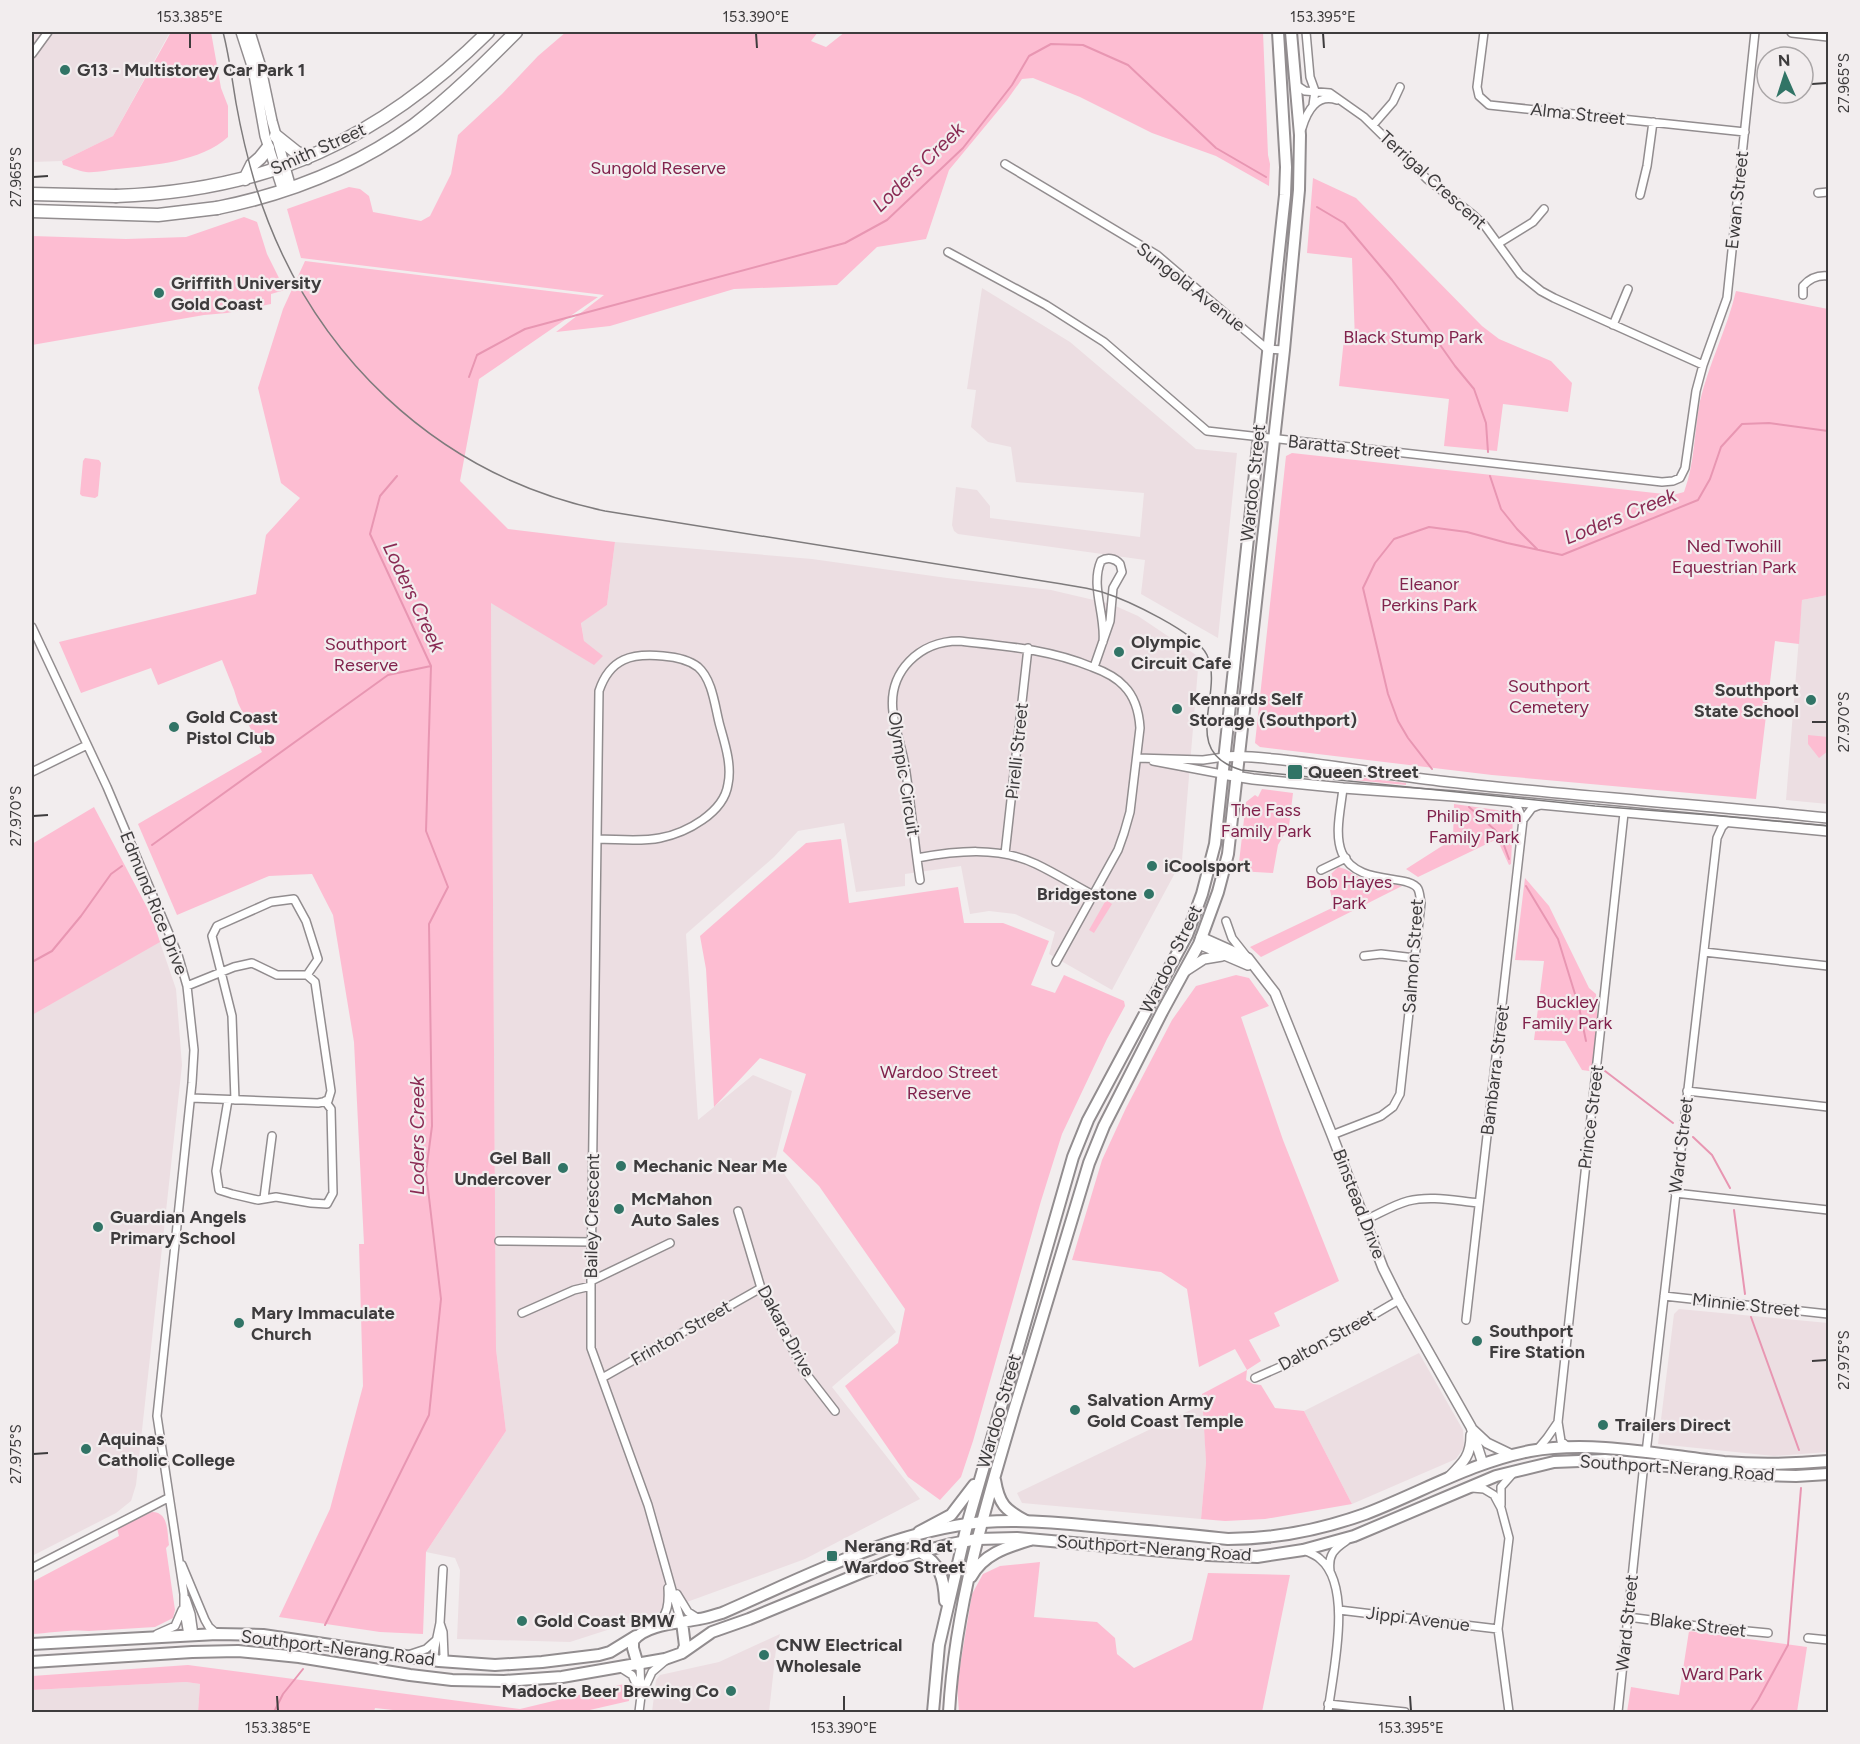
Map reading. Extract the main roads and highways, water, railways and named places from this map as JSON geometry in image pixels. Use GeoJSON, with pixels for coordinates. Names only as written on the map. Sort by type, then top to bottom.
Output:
{"type":"FeatureCollection","features":[{"type":"Feature","properties":{"kind":"highway","name":"Smith Street"},"geometry":{"type":"LineString","coordinates":[[32,194],[116,196],[179,192],[217,186],[280,168],[307,158],[358,133],[404,105],[441,76],[488,32]]}},
{"type":"Feature","properties":{"kind":"highway","name":"Smith Street"},"geometry":{"type":"LineString","coordinates":[[32,211],[158,215],[217,208],[287,189],[336,170],[399,135],[433,110],[466,81],[516,32]]}},
{"type":"Feature","properties":{"kind":"highway"},"geometry":{"type":"LineString","coordinates":[[276,136],[307,158]]}},
{"type":"Feature","properties":{"kind":"highway"},"geometry":{"type":"LineString","coordinates":[[245,179],[252,165],[268,148]]}},
{"type":"Feature","properties":{"kind":"main road","name":"Wardoo Street"},"geometry":{"type":"LineString","coordinates":[[933,1713],[939,1645],[967,1525],[1073,1157],[1088,1120],[1187,935],[1205,884],[1215,844],[1285,195],[1286,167],[1278,32]]}},
{"type":"Feature","properties":{"kind":"main road","name":"Wardoo Street"},"geometry":{"type":"LineString","coordinates":[[949,1713],[953,1653],[977,1539],[1089,1163],[1104,1126],[1200,941],[1218,892],[1228,854],[1299,197],[1300,135],[1291,32]]}},
{"type":"Feature","properties":{"kind":"main road"},"geometry":{"type":"LineString","coordinates":[[1187,935],[1200,941]]}},
{"type":"Feature","properties":{"kind":"main road","name":"Southport-Nerang Road"},"geometry":{"type":"LineString","coordinates":[[32,1644],[217,1634],[272,1636],[439,1661],[495,1665],[528,1663],[610,1652],[644,1632],[722,1612],[855,1556],[905,1538],[982,1522],[1026,1521],[1228,1539],[1259,1538],[1324,1528],[1367,1513],[1483,1464],[1512,1455],[1537,1450],[1569,1448],[1610,1448],[1645,1458],[1760,1475],[1828,1474]]}},
{"type":"Feature","properties":{"kind":"main road","name":"Southport-Nerang Road"},"geometry":{"type":"LineString","coordinates":[[32,1662],[238,1651],[272,1653],[436,1678],[523,1681],[562,1677],[639,1665],[671,1657],[682,1653],[711,1632],[749,1619],[897,1558],[977,1539],[1033,1539],[1236,1557],[1271,1555],[1303,1550],[1354,1536],[1468,1488],[1512,1472],[1545,1464],[1645,1458],[1761,1464],[1828,1461]]}},
{"type":"Feature","properties":{"kind":"main road"},"geometry":{"type":"LineString","coordinates":[[1483,1464],[1490,1470],[1512,1472]]}},
{"type":"Feature","properties":{"kind":"main road"},"geometry":{"type":"LineString","coordinates":[[995,1474],[1002,1505],[1010,1513],[1026,1521]]}},
{"type":"Feature","properties":{"kind":"main road"},"geometry":{"type":"LineString","coordinates":[[905,1538],[951,1515],[980,1475]]}},
{"type":"Feature","properties":{"kind":"main road"},"geometry":{"type":"LineString","coordinates":[[966,1588],[974,1572],[985,1559],[1006,1547],[1033,1539]]}},
{"type":"Feature","properties":{"kind":"main road"},"geometry":{"type":"LineString","coordinates":[[919,1551],[929,1557],[940,1570],[945,1587],[945,1616]]}},
{"type":"Feature","properties":{"kind":"main road"},"geometry":{"type":"LineString","coordinates":[[682,1622],[686,1646],[682,1653]]}},
{"type":"Feature","properties":{"kind":"main road"},"geometry":{"type":"LineString","coordinates":[[639,1665],[633,1641],[644,1632]]}},
{"type":"Feature","properties":{"kind":"main road"},"geometry":{"type":"LineString","coordinates":[[191,1635],[192,1652]]}},
{"type":"Feature","properties":{"kind":"main road"},"geometry":{"type":"LineString","coordinates":[[436,1678],[439,1661]]}},
{"type":"Feature","properties":{"kind":"waterway","name":"Loders Creek"},"geometry":{"type":"LineString","coordinates":[[469,377],[477,355],[525,329],[845,243],[887,220],[963,148],[1012,85],[1029,56],[1051,44],[1083,45],[1128,65],[1216,148],[1266,177]]}},
{"type":"Feature","properties":{"kind":"waterway","name":"Loders Creek"},"geometry":{"type":"LineString","coordinates":[[1317,207],[1344,223],[1392,280],[1474,389],[1486,423],[1488,452]]}},
{"type":"Feature","properties":{"kind":"waterway"},"geometry":{"type":"LineString","coordinates":[[1432,769],[1398,721],[1388,694],[1363,588],[1375,563],[1394,539],[1429,527],[1467,532],[1562,555],[1698,500],[1710,479],[1721,447],[1742,424],[1769,423],[1828,431]]}},
{"type":"Feature","properties":{"kind":"waterway","name":"Loders Creek"},"geometry":{"type":"LineString","coordinates":[[325,1625],[429,1415],[441,1299],[426,1172],[432,1126],[429,924],[448,887],[426,831],[431,666],[370,534],[380,496],[397,476]]}},
{"type":"Feature","properties":{"kind":"waterway","name":"Loders Creek"},"geometry":{"type":"LineString","coordinates":[[1490,476],[1501,509],[1537,549]]}},
{"type":"Feature","properties":{"kind":"waterway","name":"Loders Creek"},"geometry":{"type":"LineString","coordinates":[[152,845],[388,675],[431,666]]}},
{"type":"Feature","properties":{"kind":"waterway"},"geometry":{"type":"LineString","coordinates":[[1469,807],[1495,830],[1502,840],[1509,859]]}},
{"type":"Feature","properties":{"kind":"waterway","name":"Loders Creek"},"geometry":{"type":"LineString","coordinates":[[32,962],[52,951],[111,874],[122,866]]}},
{"type":"Feature","properties":{"kind":"waterway"},"geometry":{"type":"LineString","coordinates":[[1526,886],[1558,939],[1579,1007],[1586,1041]]}},
{"type":"Feature","properties":{"kind":"waterway"},"geometry":{"type":"LineString","coordinates":[[1605,1071],[1673,1123]]}},
{"type":"Feature","properties":{"kind":"waterway"},"geometry":{"type":"LineString","coordinates":[[1693,1137],[1712,1155],[1730,1188]]}},
{"type":"Feature","properties":{"kind":"waterway"},"geometry":{"type":"LineString","coordinates":[[1734,1210],[1745,1294]]}},
{"type":"Feature","properties":{"kind":"waterway"},"geometry":{"type":"LineString","coordinates":[[1751,1317],[1799,1450]]}},
{"type":"Feature","properties":{"kind":"waterway"},"geometry":{"type":"LineString","coordinates":[[1750,1712],[1788,1645],[1801,1488]]}},
{"type":"Feature","properties":{"kind":"waterway"},"geometry":{"type":"LineString","coordinates":[[274,1712],[283,1694],[303,1669]]}},
{"type":"Feature","properties":{"kind":"tram line"},"geometry":{"type":"LineString","coordinates":[[223,32],[240,124],[256,187],[279,247],[309,302],[344,353],[386,397],[434,436],[486,468],[543,494],[605,511],[1077,586],[1113,596],[1176,627],[1200,646],[1207,655],[1211,670],[1207,736],[1212,750],[1222,761],[1241,770],[1595,806],[1828,826]]}},
{"type":"Feature","properties":{"kind":"place","name":"G13 - Multistorey Car Park 1"},"geometry":{"type":"Point","coordinates":[65,70]}},
{"type":"Feature","properties":{"kind":"place","name":"Griffith University Gold Coast"},"geometry":{"type":"Point","coordinates":[159,293]}},
{"type":"Feature","properties":{"kind":"place","name":"Olympic Circuit Cafe"},"geometry":{"type":"Point","coordinates":[1119,652]}},
{"type":"Feature","properties":{"kind":"place","name":"Southport State School"},"geometry":{"type":"Point","coordinates":[1811,700]}},
{"type":"Feature","properties":{"kind":"place","name":"Kennards Self Storage (Southport)"},"geometry":{"type":"Point","coordinates":[1177,709]}},
{"type":"Feature","properties":{"kind":"place","name":"Gold Coast Pistol Club"},"geometry":{"type":"Point","coordinates":[174,727]}},
{"type":"Feature","properties":{"kind":"place","name":"Queen Street"},"geometry":{"type":"Point","coordinates":[1295,772]}},
{"type":"Feature","properties":{"kind":"place","name":"iCoolsport"},"geometry":{"type":"Point","coordinates":[1152,866]}},
{"type":"Feature","properties":{"kind":"place","name":"Bridgestone"},"geometry":{"type":"Point","coordinates":[1149,894]}},
{"type":"Feature","properties":{"kind":"place","name":"Mechanic Near Me"},"geometry":{"type":"Point","coordinates":[621,1166]}},
{"type":"Feature","properties":{"kind":"place","name":"Gel Ball Undercover"},"geometry":{"type":"Point","coordinates":[563,1168]}},
{"type":"Feature","properties":{"kind":"place","name":"McMahon Auto Sales"},"geometry":{"type":"Point","coordinates":[619,1209]}},
{"type":"Feature","properties":{"kind":"place","name":"Guardian Angels Primary School"},"geometry":{"type":"Point","coordinates":[98,1227]}},
{"type":"Feature","properties":{"kind":"place","name":"Mary Immaculate Church"},"geometry":{"type":"Point","coordinates":[239,1323]}},
{"type":"Feature","properties":{"kind":"place","name":"Southport Fire Station"},"geometry":{"type":"Point","coordinates":[1477,1341]}},
{"type":"Feature","properties":{"kind":"place","name":"Salvation Army Gold Coast Temple"},"geometry":{"type":"Point","coordinates":[1075,1410]}},
{"type":"Feature","properties":{"kind":"place","name":"Trailers Direct"},"geometry":{"type":"Point","coordinates":[1603,1425]}},
{"type":"Feature","properties":{"kind":"place","name":"Aquinas Catholic College"},"geometry":{"type":"Point","coordinates":[86,1449]}},
{"type":"Feature","properties":{"kind":"place","name":"Nerang Rd at Wardoo Street"},"geometry":{"type":"Point","coordinates":[832,1556]}},
{"type":"Feature","properties":{"kind":"place","name":"Gold Coast BMW"},"geometry":{"type":"Point","coordinates":[522,1621]}},
{"type":"Feature","properties":{"kind":"place","name":"CNW Electrical Wholesale"},"geometry":{"type":"Point","coordinates":[764,1655]}},
{"type":"Feature","properties":{"kind":"place","name":"Madocke Beer Brewing Co"},"geometry":{"type":"Point","coordinates":[731,1691]}},
{"type":"Feature","properties":{"kind":"park label","name":"Sungold Reserve"},"geometry":{"type":"Point","coordinates":[658,168]}},
{"type":"Feature","properties":{"kind":"park label","name":"Black Stump Park"},"geometry":{"type":"Point","coordinates":[1413,337]}},
{"type":"Feature","properties":{"kind":"park label","name":"Ned Twohill Equestrian Park"},"geometry":{"type":"Point","coordinates":[1734,556]}},
{"type":"Feature","properties":{"kind":"park label","name":"Eleanor Perkins Park"},"geometry":{"type":"Point","coordinates":[1429,594]}},
{"type":"Feature","properties":{"kind":"park label","name":"Southport Reserve"},"geometry":{"type":"Point","coordinates":[366,654]}},
{"type":"Feature","properties":{"kind":"park label","name":"Southport Cemetery"},"geometry":{"type":"Point","coordinates":[1549,696]}},
{"type":"Feature","properties":{"kind":"park label","name":"The Fass Family Park"},"geometry":{"type":"Point","coordinates":[1266,820]}},
{"type":"Feature","properties":{"kind":"park label","name":"Philip Smith Family Park"},"geometry":{"type":"Point","coordinates":[1474,826]}},
{"type":"Feature","properties":{"kind":"park label","name":"Bob Hayes Park"},"geometry":{"type":"Point","coordinates":[1349,892]}},
{"type":"Feature","properties":{"kind":"park label","name":"Buckley Family Park"},"geometry":{"type":"Point","coordinates":[1567,1012]}},
{"type":"Feature","properties":{"kind":"park label","name":"Wardoo Street Reserve"},"geometry":{"type":"Point","coordinates":[939,1082]}},
{"type":"Feature","properties":{"kind":"park label","name":"Ward Park"},"geometry":{"type":"Point","coordinates":[1722,1674]}}]}
